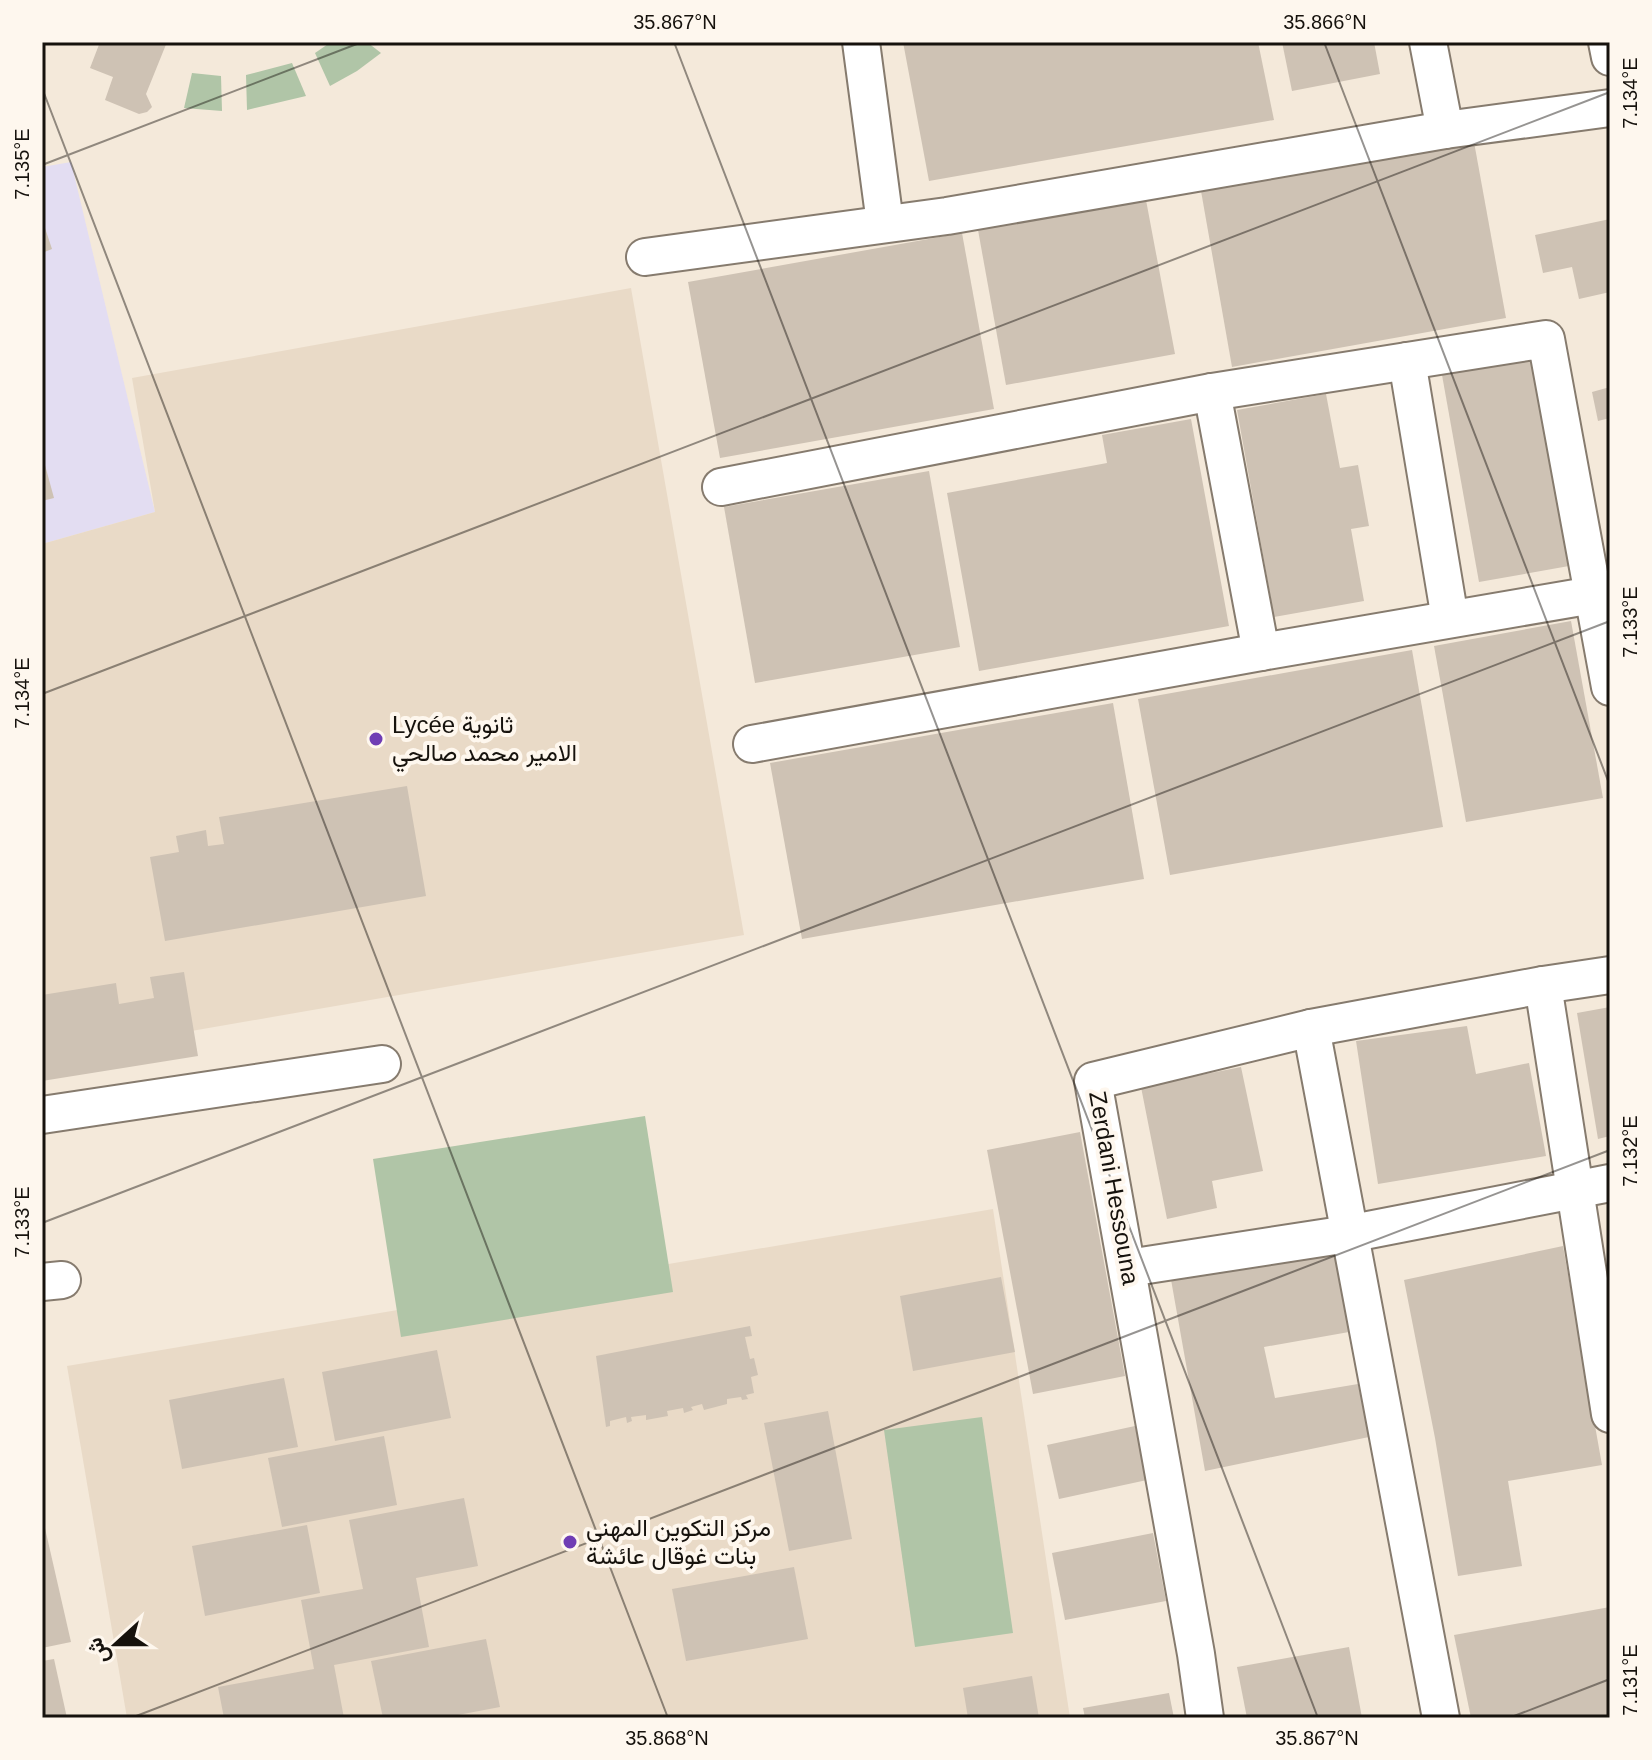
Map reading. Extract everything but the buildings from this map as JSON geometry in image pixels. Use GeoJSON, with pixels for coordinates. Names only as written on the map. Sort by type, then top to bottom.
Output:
{"type":"FeatureCollection","features":[{"type":"Feature","properties":{"kind":"street"},"geometry":{"type":"LineString","coordinates":[[861,42],[885,223]]}},
{"type":"Feature","properties":{"kind":"street"},"geometry":{"type":"LineString","coordinates":[[1428,42],[1445,130]]}},
{"type":"Feature","properties":{"kind":"street"},"geometry":{"type":"LineString","coordinates":[[1607,42],[1610,57]]}},
{"type":"Feature","properties":{"kind":"street"},"geometry":{"type":"LineString","coordinates":[[645,257],[947,216],[1445,130],[1610,108]]}},
{"type":"Feature","properties":{"kind":"street"},"geometry":{"type":"LineString","coordinates":[[721,487],[1212,392],[1546,339],[1610,687]]}},
{"type":"Feature","properties":{"kind":"street"},"geometry":{"type":"LineString","coordinates":[[1407,361],[1450,619]]}},
{"type":"Feature","properties":{"kind":"street"},"geometry":{"type":"LineString","coordinates":[[1212,392],[1261,652]]}},
{"type":"Feature","properties":{"kind":"street"},"geometry":{"type":"LineString","coordinates":[[752,744],[1593,595]]}},
{"type":"Feature","properties":{"kind":"street","name":"Zerdani Hessouna"},"geometry":{"type":"LineString","coordinates":[[1205,1718],[1194,1639],[1093,1081],[1311,1028],[1610,975]]}},
{"type":"Feature","properties":{"kind":"street"},"geometry":{"type":"LineString","coordinates":[[1543,985],[1593,1186],[1610,1414]]}},
{"type":"Feature","properties":{"kind":"street"},"geometry":{"type":"LineString","coordinates":[[1311,1028],[1441,1718]]}},
{"type":"Feature","properties":{"kind":"street"},"geometry":{"type":"LineString","coordinates":[[42,1115],[382,1064]]}},
{"type":"Feature","properties":{"kind":"street"},"geometry":{"type":"LineString","coordinates":[[1128,1268],[1348,1234],[1593,1186]]}},
{"type":"Feature","properties":{"kind":"shaded area"},"geometry":{"type":"Polygon","coordinates":[[[71,162],[155,512],[42,544],[42,167],[71,162]]]}},
{"type":"Feature","properties":{"kind":"shaded area","name":"Lycée ثانوية الامير محمد صالحي"},"geometry":{"type":"Polygon","coordinates":[[[631,288],[744,935],[42,1057],[42,544],[155,512],[132,378],[631,288]]]}},
{"type":"Feature","properties":{"kind":"shaded area","name":"مركز التكوين المهني بنات غوقال عائشة"},"geometry":{"type":"Polygon","coordinates":[[[993,1209],[1070,1718],[127,1718],[67,1366],[993,1209]]]}},
{"type":"Feature","properties":{"kind":"green space"},"geometry":{"type":"Polygon","coordinates":[[[331,42],[367,42],[381,53],[330,86],[315,53],[331,42]]]}},
{"type":"Feature","properties":{"kind":"green space"},"geometry":{"type":"Polygon","coordinates":[[[292,63],[306,96],[247,110],[246,75],[292,63]]]}},
{"type":"Feature","properties":{"kind":"green space"},"geometry":{"type":"Polygon","coordinates":[[[192,73],[221,76],[222,111],[184,108],[192,73]]]}},
{"type":"Feature","properties":{"kind":"green space"},"geometry":{"type":"Polygon","coordinates":[[[645,1116],[673,1292],[401,1337],[373,1159],[645,1116]]]}},
{"type":"Feature","properties":{"kind":"green space"},"geometry":{"type":"Polygon","coordinates":[[[982,1417],[1013,1633],[915,1647],[884,1430],[982,1417]]]}},
{"type":"Feature","properties":{"kind":"place","name":"Lycée ثانوية الامير محمد صالحي"},"geometry":{"type":"Point","coordinates":[376,739]}},
{"type":"Feature","properties":{"kind":"place","name":"مركز التكوين المهني بنات غوقال عائشة"},"geometry":{"type":"Point","coordinates":[570,1542]}}]}
